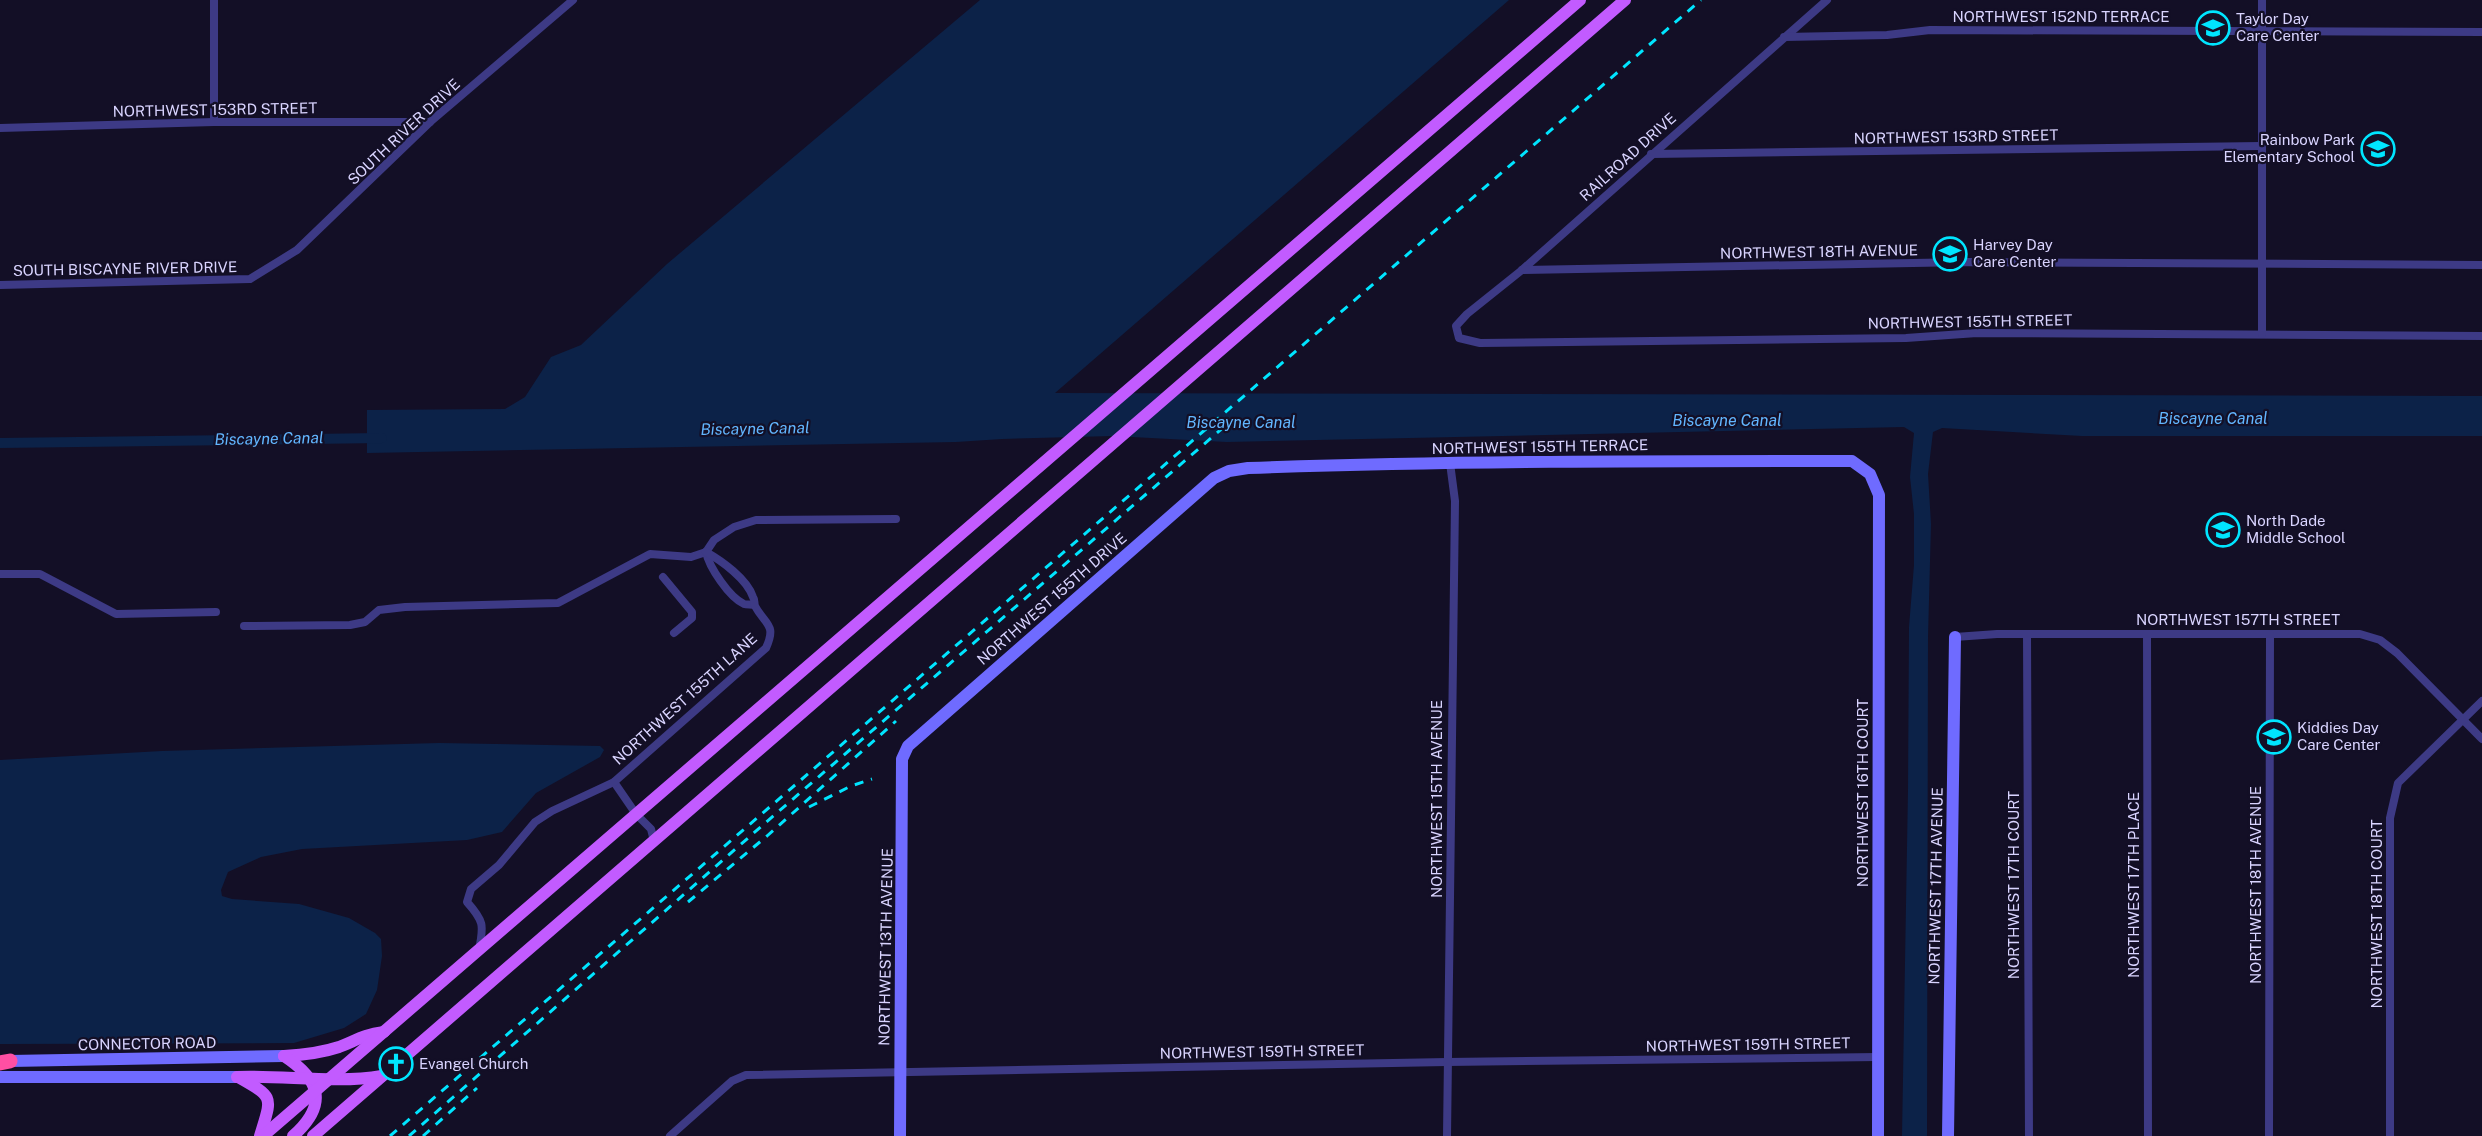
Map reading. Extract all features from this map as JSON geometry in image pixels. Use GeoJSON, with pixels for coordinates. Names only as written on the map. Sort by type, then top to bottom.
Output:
{"type":"FeatureCollection","features":[{"type":"Feature","properties":{"kind":"main road"},"geometry":{"type":"LineString","coordinates":[[262,1136],[330,1080],[1580,0]]}},
{"type":"Feature","properties":{"kind":"main road"},"geometry":{"type":"LineString","coordinates":[[313,1136],[1625,0]]}},
{"type":"Feature","properties":{"kind":"main road"},"geometry":{"type":"LineString","coordinates":[[284,1056],[310,1055],[340,1046],[364,1035],[384,1032]]}},
{"type":"Feature","properties":{"kind":"main road"},"geometry":{"type":"LineString","coordinates":[[284,1056],[302,1068],[311,1078],[315,1091],[315,1104],[309,1120],[293,1136]]}},
{"type":"Feature","properties":{"kind":"main road"},"geometry":{"type":"LineString","coordinates":[[237,1077],[355,1080],[383,1075]]}},
{"type":"Feature","properties":{"kind":"main road"},"geometry":{"type":"LineString","coordinates":[[237,1077],[260,1089],[268,1100],[268,1113],[262,1136]]}},
{"type":"Feature","properties":{"kind":"street"},"geometry":{"type":"LineString","coordinates":[[214,0],[214,122]]}},
{"type":"Feature","properties":{"kind":"street","name":"SOUTH RIVER DRIVE"},"geometry":{"type":"LineString","coordinates":[[250,279],[297,250],[430,122],[573,0]]}},
{"type":"Feature","properties":{"kind":"street","name":"RAILROAD DRIVE"},"geometry":{"type":"LineString","coordinates":[[1459,338],[1456,326],[1467,314],[1522,270],[1827,0]]}},
{"type":"Feature","properties":{"kind":"street"},"geometry":{"type":"LineString","coordinates":[[2262,0],[2262,334]]}},
{"type":"Feature","properties":{"kind":"street","name":"NORTHWEST 152ND TERRACE"},"geometry":{"type":"LineString","coordinates":[[1784,37],[1887,35],[1930,30],[2482,32]]}},
{"type":"Feature","properties":{"kind":"street","name":"NORTHWEST 153RD STREET"},"geometry":{"type":"LineString","coordinates":[[0,128],[214,122],[430,122]]}},
{"type":"Feature","properties":{"kind":"street","name":"NORTHWEST 153RD STREET"},"geometry":{"type":"LineString","coordinates":[[1651,154],[2261,146]]}},
{"type":"Feature","properties":{"kind":"street","name":"NORTHWEST 18TH AVENUE"},"geometry":{"type":"LineString","coordinates":[[1522,270],[1966,262],[2482,265]]}},
{"type":"Feature","properties":{"kind":"street","name":"SOUTH BISCAYNE RIVER DRIVE"},"geometry":{"type":"LineString","coordinates":[[0,285],[250,279]]}},
{"type":"Feature","properties":{"kind":"street","name":"NORTHWEST 155TH STREET"},"geometry":{"type":"LineString","coordinates":[[1459,338],[1480,343],[1906,338],[1977,333],[2482,336]]}},
{"type":"Feature","properties":{"kind":"street","name":"NORTHWEST 155TH TERRACE"},"geometry":{"type":"LineString","coordinates":[[1229,471],[1248,468],[1450,463],[1852,461]]}},
{"type":"Feature","properties":{"kind":"street","name":"NORTHWEST 16TH COURT"},"geometry":{"type":"LineString","coordinates":[[1852,461],[1870,474],[1879,495],[1878,1136]]}},
{"type":"Feature","properties":{"kind":"street","name":"NORTHWEST 15TH AVENUE"},"geometry":{"type":"LineString","coordinates":[[1447,1136],[1455,501],[1450,463]]}},
{"type":"Feature","properties":{"kind":"street","name":"NORTHWEST 155TH DRIVE"},"geometry":{"type":"LineString","coordinates":[[902,759],[908,746],[922,731],[1214,478],[1229,471]]}},
{"type":"Feature","properties":{"kind":"street"},"geometry":{"type":"LineString","coordinates":[[244,626],[350,625],[365,622],[379,610],[405,607],[558,603],[650,554],[691,557],[706,552],[714,540],[734,527],[756,520],[896,519]]}},
{"type":"Feature","properties":{"kind":"street","name":"NORTHWEST 155TH LANE"},"geometry":{"type":"LineString","coordinates":[[706,552],[708,564],[731,592],[744,604],[754,605]]}},
{"type":"Feature","properties":{"kind":"street","name":"NORTHWEST 155TH LANE"},"geometry":{"type":"LineString","coordinates":[[479,950],[483,932],[482,921],[467,902],[471,889],[499,865],[535,822],[552,811],[614,782],[766,648],[771,637],[771,627],[754,605],[753,597],[730,566],[706,552]]}},
{"type":"Feature","properties":{"kind":"street"},"geometry":{"type":"LineString","coordinates":[[0,574],[40,574],[116,614],[216,612]]}},
{"type":"Feature","properties":{"kind":"street"},"geometry":{"type":"LineString","coordinates":[[663,578],[692,612],[692,618],[674,633]]}},
{"type":"Feature","properties":{"kind":"street","name":"NORTHWEST 157TH STREET"},"geometry":{"type":"LineString","coordinates":[[1954,637],[2027,634],[2360,634],[2380,640],[2397,653],[2482,739]]}},
{"type":"Feature","properties":{"kind":"street","name":"NORTHWEST 17TH COURT"},"geometry":{"type":"LineString","coordinates":[[2027,634],[2028,1136]]}},
{"type":"Feature","properties":{"kind":"street","name":"NORTHWEST 17TH PLACE"},"geometry":{"type":"LineString","coordinates":[[2147,634],[2148,1136]]}},
{"type":"Feature","properties":{"kind":"street","name":"NORTHWEST 18TH AVENUE"},"geometry":{"type":"LineString","coordinates":[[2269,1136],[2270,634]]}},
{"type":"Feature","properties":{"kind":"street","name":"NORTHWEST 17TH AVENUE"},"geometry":{"type":"LineString","coordinates":[[1948,1136],[1954,637]]}},
{"type":"Feature","properties":{"kind":"street"},"geometry":{"type":"LineString","coordinates":[[2463,719],[2482,701]]}},
{"type":"Feature","properties":{"kind":"street","name":"NORTHWEST 18TH COURT"},"geometry":{"type":"LineString","coordinates":[[2390,1136],[2390,818],[2398,783],[2463,719]]}},
{"type":"Feature","properties":{"kind":"street","name":"NORTHWEST 13TH AVENUE"},"geometry":{"type":"LineString","coordinates":[[900,1136],[902,759]]}},
{"type":"Feature","properties":{"kind":"street","name":"NORTHWEST 155TH LANE"},"geometry":{"type":"LineString","coordinates":[[614,782],[636,814],[651,829],[654,841]]}},
{"type":"Feature","properties":{"kind":"street","name":"CONNECTOR ROAD"},"geometry":{"type":"LineString","coordinates":[[3,1061],[284,1056]]}},
{"type":"Feature","properties":{"kind":"street","name":"NORTHWEST 159TH STREET"},"geometry":{"type":"LineString","coordinates":[[670,1136],[732,1081],[746,1075],[1447,1062],[1878,1057]]}},
{"type":"Feature","properties":{"kind":"street"},"geometry":{"type":"LineString","coordinates":[[50,1060],[50,1077]]}},
{"type":"Feature","properties":{"kind":"street"},"geometry":{"type":"LineString","coordinates":[[71,1060],[71,1078]]}},
{"type":"Feature","properties":{"kind":"street"},"geometry":{"type":"LineString","coordinates":[[0,1077],[237,1077]]}},
{"type":"Feature","properties":{"kind":"water"},"geometry":{"type":"Polygon","coordinates":[[[980,0],[1509,0],[1055,393],[2482,396],[2482,436],[2082,436],[1942,428],[1933,432],[1928,474],[1931,524],[1928,637],[1927,1136],[1902,1136],[1909,627],[1914,565],[1914,514],[1910,477],[1914,433],[1904,427],[1227,442],[1113,436],[956,442],[367,453],[367,410],[505,409],[525,397],[551,357],[581,345],[667,264],[980,0]]]}},
{"type":"Feature","properties":{"kind":"water"},"geometry":{"type":"Polygon","coordinates":[[[439,743],[600,746],[604,750],[600,757],[536,793],[502,832],[467,840],[302,849],[261,857],[228,872],[221,890],[222,896],[232,899],[299,904],[349,918],[375,933],[381,939],[382,956],[377,990],[366,1014],[344,1028],[294,1043],[0,1044],[0,760],[162,751],[439,743]]]}},
{"type":"Feature","properties":{"kind":"waterway","name":"Biscayne Canal"},"geometry":{"type":"LineString","coordinates":[[0,443],[382,438]]}},
{"type":"Feature","properties":{"kind":"railway"},"geometry":{"type":"LineString","coordinates":[[390,1136],[1701,0]]}},
{"type":"Feature","properties":{"kind":"railway"},"geometry":{"type":"LineString","coordinates":[[409,1136],[764,824],[1232,420]]}},
{"type":"Feature","properties":{"kind":"railway"},"geometry":{"type":"LineString","coordinates":[[688,902],[767,836],[896,721]]}},
{"type":"Feature","properties":{"kind":"railway"},"geometry":{"type":"LineString","coordinates":[[809,807],[851,786],[872,779]]}},
{"type":"Feature","properties":{"kind":"railway"},"geometry":{"type":"LineString","coordinates":[[423,1136],[477,1088]]}},
{"type":"Feature","properties":{"kind":"place","name":"Taylor Day Care Center"},"geometry":{"type":"Point","coordinates":[2213,28]}},
{"type":"Feature","properties":{"kind":"place","name":"Rainbow Park Elementary School"},"geometry":{"type":"Point","coordinates":[2378,149]}},
{"type":"Feature","properties":{"kind":"place","name":"Harvey Day Care Center"},"geometry":{"type":"Point","coordinates":[1950,254]}},
{"type":"Feature","properties":{"kind":"place","name":"North Dade Middle School"},"geometry":{"type":"Point","coordinates":[2223,530]}},
{"type":"Feature","properties":{"kind":"place","name":"Kiddies Day Care Center"},"geometry":{"type":"Point","coordinates":[2274,737]}},
{"type":"Feature","properties":{"kind":"place","name":"Evangel Church"},"geometry":{"type":"Point","coordinates":[396,1064]}}]}
